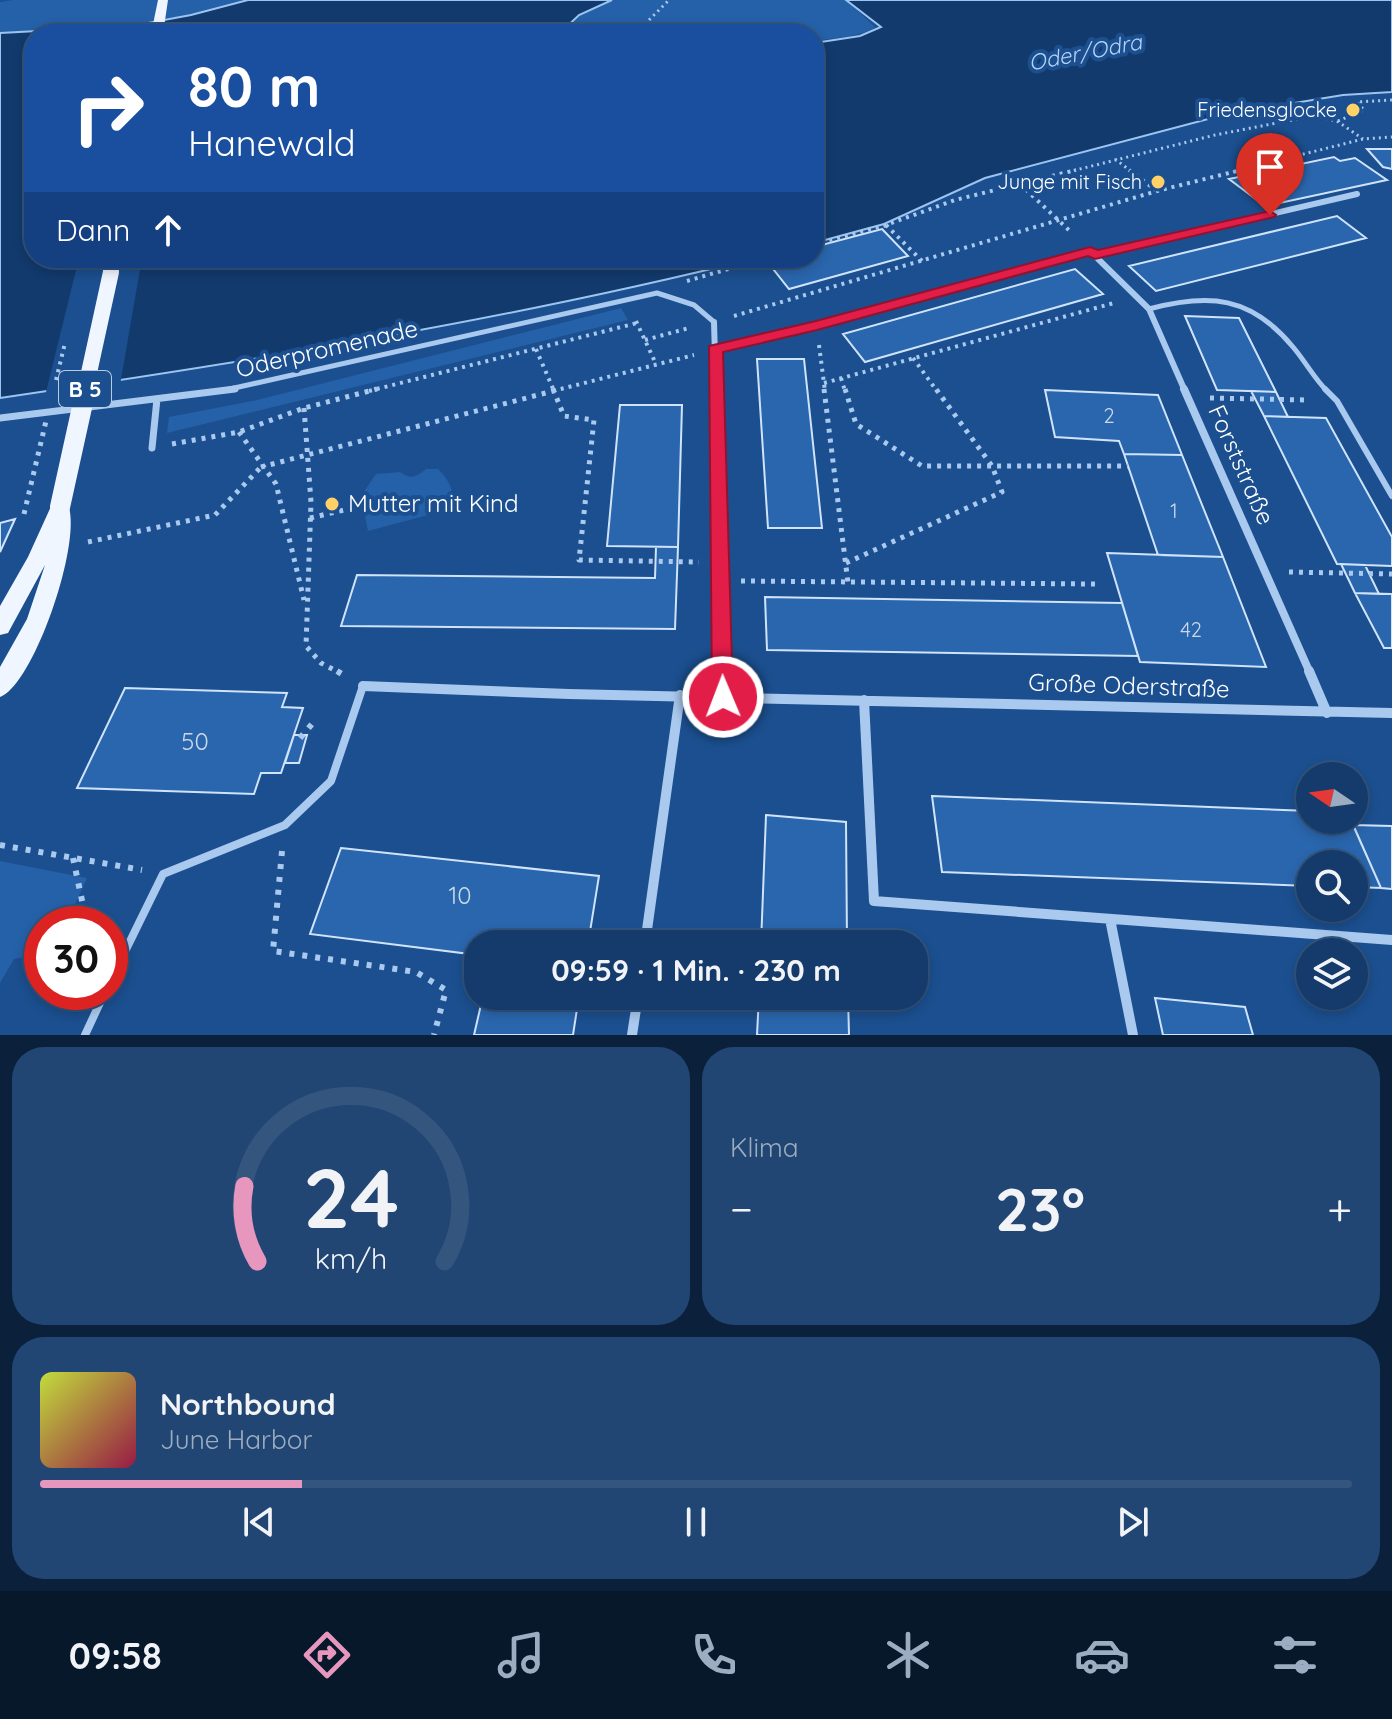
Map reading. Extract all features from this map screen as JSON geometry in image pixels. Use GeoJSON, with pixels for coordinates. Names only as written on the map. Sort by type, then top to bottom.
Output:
{"type":"FeatureCollection","features":[{"type":"Feature","properties":{"kind":"main road"},"geometry":{"type":"LineString","coordinates":[[159,24],[163,0]]}},
{"type":"Feature","properties":{"kind":"main road","name":"B 5"},"geometry":{"type":"LineString","coordinates":[[0,687],[38,624],[53,584],[59,551],[60,507],[111,268]]}},
{"type":"Feature","properties":{"kind":"main road","name":"B 5"},"geometry":{"type":"LineString","coordinates":[[0,626],[37,560],[60,507]]}},
{"type":"Feature","properties":{"kind":"street"},"geometry":{"type":"LineString","coordinates":[[715,349],[1092,253],[1357,194]]}},
{"type":"Feature","properties":{"kind":"street","name":"Forststraße"},"geometry":{"type":"LineString","coordinates":[[1092,253],[1149,309],[1327,713]]}},
{"type":"Feature","properties":{"kind":"street"},"geometry":{"type":"LineString","coordinates":[[657,293],[694,305],[714,322],[723,697]]}},
{"type":"Feature","properties":{"kind":"street","name":"Oderpromenade"},"geometry":{"type":"LineString","coordinates":[[0,418],[232,390],[657,293]]}},
{"type":"Feature","properties":{"kind":"street"},"geometry":{"type":"LineString","coordinates":[[152,448],[157,399]]}},
{"type":"Feature","properties":{"kind":"street","name":"Große Oderstraße"},"geometry":{"type":"LineString","coordinates":[[363,686],[1392,713]]}},
{"type":"Feature","properties":{"kind":"street"},"geometry":{"type":"LineString","coordinates":[[647,930],[680,695]]}},
{"type":"Feature","properties":{"kind":"street"},"geometry":{"type":"LineString","coordinates":[[864,700],[874,901],[1392,940]]}},
{"type":"Feature","properties":{"kind":"street"},"geometry":{"type":"LineString","coordinates":[[1110,919],[1133,1035]]}},
{"type":"Feature","properties":{"kind":"street"},"geometry":{"type":"LineString","coordinates":[[632,1035],[636,1010]]}},
{"type":"Feature","properties":{"kind":"lane"},"geometry":{"type":"LineString","coordinates":[[1149,309],[1187,297],[1214,297],[1248,309],[1285,338],[1323,390],[1337,401],[1392,496]]}},
{"type":"Feature","properties":{"kind":"lane"},"geometry":{"type":"LineString","coordinates":[[128,945],[163,874],[285,825],[331,781],[363,686]]}},
{"type":"Feature","properties":{"kind":"lane"},"geometry":{"type":"LineString","coordinates":[[85,1035],[97,1010]]}},
{"type":"Feature","properties":{"kind":"path"},"geometry":{"type":"LineString","coordinates":[[645,24],[669,0]]}},
{"type":"Feature","properties":{"kind":"path"},"geometry":{"type":"LineString","coordinates":[[1337,121],[1364,110],[1357,102],[1392,100]]}},
{"type":"Feature","properties":{"kind":"path"},"geometry":{"type":"LineString","coordinates":[[824,242],[886,225],[955,200],[1215,135],[1313,116],[1337,121],[1363,139]]}},
{"type":"Feature","properties":{"kind":"path"},"geometry":{"type":"LineString","coordinates":[[645,340],[1157,191],[1363,139],[1392,137]]}},
{"type":"Feature","properties":{"kind":"path"},"geometry":{"type":"LineString","coordinates":[[1115,159],[1157,191]]}},
{"type":"Feature","properties":{"kind":"path"},"geometry":{"type":"LineString","coordinates":[[1020,184],[1059,221]]}},
{"type":"Feature","properties":{"kind":"path"},"geometry":{"type":"LineString","coordinates":[[886,225],[922,261]]}},
{"type":"Feature","properties":{"kind":"path"},"geometry":{"type":"LineString","coordinates":[[657,293],[727,268]]}},
{"type":"Feature","properties":{"kind":"path"},"geometry":{"type":"LineString","coordinates":[[824,383],[1138,296]]}},
{"type":"Feature","properties":{"kind":"path"},"geometry":{"type":"LineString","coordinates":[[152,448],[239,432],[304,408],[637,323],[656,364]]}},
{"type":"Feature","properties":{"kind":"path"},"geometry":{"type":"LineString","coordinates":[[817,325],[848,583]]}},
{"type":"Feature","properties":{"kind":"path"},"geometry":{"type":"LineString","coordinates":[[536,349],[564,416],[594,420],[579,560],[720,563]]}},
{"type":"Feature","properties":{"kind":"path"},"geometry":{"type":"LineString","coordinates":[[88,542],[215,515],[261,467],[715,349]]}},
{"type":"Feature","properties":{"kind":"path"},"geometry":{"type":"LineString","coordinates":[[846,563],[1002,492],[992,466],[913,358]]}},
{"type":"Feature","properties":{"kind":"path"},"geometry":{"type":"LineString","coordinates":[[841,378],[856,424],[922,466],[1128,466]]}},
{"type":"Feature","properties":{"kind":"path"},"geometry":{"type":"LineString","coordinates":[[1189,398],[1337,401]]}},
{"type":"Feature","properties":{"kind":"path"},"geometry":{"type":"LineString","coordinates":[[304,408],[310,518],[306,646],[321,663],[363,686]]}},
{"type":"Feature","properties":{"kind":"path"},"geometry":{"type":"LineString","coordinates":[[24,514],[47,417]]}},
{"type":"Feature","properties":{"kind":"path"},"geometry":{"type":"LineString","coordinates":[[239,432],[276,484],[290,551],[306,606]]}},
{"type":"Feature","properties":{"kind":"path"},"geometry":{"type":"LineString","coordinates":[[310,518],[361,506]]}},
{"type":"Feature","properties":{"kind":"path"},"geometry":{"type":"LineString","coordinates":[[1265,571],[1392,574]]}},
{"type":"Feature","properties":{"kind":"path"},"geometry":{"type":"LineString","coordinates":[[720,581],[1095,584]]}},
{"type":"Feature","properties":{"kind":"path"},"geometry":{"type":"LineString","coordinates":[[300,738],[312,724]]}},
{"type":"Feature","properties":{"kind":"path"},"geometry":{"type":"LineString","coordinates":[[285,825],[273,951],[416,972],[446,990],[434,1035]]}},
{"type":"Feature","properties":{"kind":"path"},"geometry":{"type":"LineString","coordinates":[[0,845],[163,874]]}},
{"type":"Feature","properties":{"kind":"path"},"geometry":{"type":"LineString","coordinates":[[73,858],[83,906]]}},
{"type":"Feature","properties":{"kind":"shaded area"},"geometry":{"type":"Polygon","coordinates":[[[248,0],[143,24],[24,24],[24,32],[0,33],[0,2],[248,0]]]}},
{"type":"Feature","properties":{"kind":"shaded area"},"geometry":{"type":"Polygon","coordinates":[[[612,0],[846,0],[875,27],[854,35],[824,40],[824,24],[570,24],[579,15],[612,0]]]}},
{"type":"Feature","properties":{"kind":"shaded area"},"geometry":{"type":"Polygon","coordinates":[[[621,308],[628,320],[167,433],[169,417],[257,400],[621,308]]]}},
{"type":"Feature","properties":{"kind":"shaded area"},"geometry":{"type":"Polygon","coordinates":[[[426,469],[438,469],[446,477],[454,508],[368,531],[361,496],[376,474],[400,472],[413,476],[426,469]]]}},
{"type":"Feature","properties":{"kind":"shaded area"},"geometry":{"type":"Polygon","coordinates":[[[0,861],[87,878],[74,906],[24,906],[24,957],[14,959],[0,983],[0,861]]]}},
{"type":"Feature","properties":{"kind":"water"},"geometry":{"type":"Polygon","coordinates":[[[248,0],[612,0],[579,15],[570,24],[143,24],[248,0]]]}},
{"type":"Feature","properties":{"kind":"water","name":"Oder/Odra"},"geometry":{"type":"Polygon","coordinates":[[[846,0],[1392,0],[1392,92],[1343,95],[1227,114],[985,178],[884,224],[824,240],[824,41],[860,36],[881,27],[846,0]]]}},
{"type":"Feature","properties":{"kind":"water"},"geometry":{"type":"Polygon","coordinates":[[[24,32],[24,268],[714,268],[475,320],[0,398],[0,33],[24,32]]]}},
{"type":"Feature","properties":{"kind":"pier"},"geometry":{"type":"Polygon","coordinates":[[[77,268],[140,268],[120,385],[45,396],[77,268]]]}},
{"type":"Feature","properties":{"kind":"building"},"geometry":{"type":"Polygon","coordinates":[[[1367,149],[1392,149],[1392,169],[1383,167],[1367,149]]]}},
{"type":"Feature","properties":{"kind":"building"},"geometry":{"type":"Polygon","coordinates":[[[1334,157],[1340,161],[1355,158],[1387,180],[1265,206],[1229,179],[1334,157]]]}},
{"type":"Feature","properties":{"kind":"building"},"geometry":{"type":"Polygon","coordinates":[[[1337,216],[1366,238],[1156,291],[1129,266],[1337,216]]]}},
{"type":"Feature","properties":{"kind":"building"},"geometry":{"type":"Polygon","coordinates":[[[882,229],[908,256],[789,289],[772,268],[824,268],[824,244],[882,229]]]}},
{"type":"Feature","properties":{"kind":"building"},"geometry":{"type":"Polygon","coordinates":[[[1075,269],[1103,294],[865,362],[843,334],[1075,269]]]}},
{"type":"Feature","properties":{"kind":"building"},"geometry":{"type":"Polygon","coordinates":[[[1185,316],[1239,318],[1276,392],[1217,390],[1185,316]]]}},
{"type":"Feature","properties":{"kind":"building"},"geometry":{"type":"Polygon","coordinates":[[[757,359],[804,359],[822,528],[768,528],[757,359]]]}},
{"type":"Feature","properties":{"kind":"building"},"geometry":{"type":"Polygon","coordinates":[[[1045,390],[1158,395],[1182,455],[1124,454],[1119,441],[1055,437],[1045,390]]]}},
{"type":"Feature","properties":{"kind":"building"},"geometry":{"type":"Polygon","coordinates":[[[1251,391],[1276,392],[1288,417],[1264,416],[1251,391]]]}},
{"type":"Feature","properties":{"kind":"building"},"geometry":{"type":"Polygon","coordinates":[[[620,405],[682,405],[678,547],[607,546],[620,405]]]}},
{"type":"Feature","properties":{"kind":"building"},"geometry":{"type":"Polygon","coordinates":[[[1264,416],[1326,418],[1392,537],[1392,566],[1337,564],[1264,416]]]}},
{"type":"Feature","properties":{"kind":"building"},"geometry":{"type":"Polygon","coordinates":[[[1124,454],[1182,455],[1223,557],[1158,555],[1124,454]]]}},
{"type":"Feature","properties":{"kind":"building"},"geometry":{"type":"Polygon","coordinates":[[[15,519],[0,552],[0,523],[15,519]]]}},
{"type":"Feature","properties":{"kind":"building"},"geometry":{"type":"Polygon","coordinates":[[[656,547],[678,547],[675,629],[341,626],[357,575],[655,578],[656,547]]]}},
{"type":"Feature","properties":{"kind":"building"},"geometry":{"type":"Polygon","coordinates":[[[1107,553],[1223,557],[1266,667],[1140,662],[1107,553]]]}},
{"type":"Feature","properties":{"kind":"building"},"geometry":{"type":"Polygon","coordinates":[[[1341,564],[1365,565],[1379,594],[1355,593],[1341,564]]]}},
{"type":"Feature","properties":{"kind":"building"},"geometry":{"type":"Polygon","coordinates":[[[1355,593],[1392,594],[1392,648],[1384,648],[1355,593]]]}},
{"type":"Feature","properties":{"kind":"building"},"geometry":{"type":"Polygon","coordinates":[[[765,597],[1122,603],[1138,656],[767,650],[765,597]]]}},
{"type":"Feature","properties":{"kind":"building"},"geometry":{"type":"Polygon","coordinates":[[[125,688],[287,693],[282,707],[303,708],[281,773],[261,773],[254,794],[77,788],[125,688]]]}},
{"type":"Feature","properties":{"kind":"building"},"geometry":{"type":"Polygon","coordinates":[[[294,735],[307,735],[299,763],[285,763],[294,735]]]}},
{"type":"Feature","properties":{"kind":"building"},"geometry":{"type":"Polygon","coordinates":[[[932,796],[1296,810],[1296,834],[1357,834],[1364,850],[1296,850],[1296,885],[942,872],[932,796]]]}},
{"type":"Feature","properties":{"kind":"building"},"geometry":{"type":"Polygon","coordinates":[[[766,815],[846,822],[847,930],[762,930],[766,815]]]}},
{"type":"Feature","properties":{"kind":"building"},"geometry":{"type":"Polygon","coordinates":[[[1368,825],[1392,826],[1392,889],[1381,888],[1368,859],[1368,850],[1364,850],[1357,834],[1368,834],[1368,825]]]}},
{"type":"Feature","properties":{"kind":"building"},"geometry":{"type":"Polygon","coordinates":[[[341,848],[599,876],[590,930],[464,930],[464,953],[310,934],[341,848]]]}},
{"type":"Feature","properties":{"kind":"building"},"geometry":{"type":"Polygon","coordinates":[[[1368,859],[1381,888],[1368,888],[1368,859]]]}},
{"type":"Feature","properties":{"kind":"building"},"geometry":{"type":"Polygon","coordinates":[[[1155,998],[1245,1007],[1253,1035],[1163,1035],[1155,998]]]}},
{"type":"Feature","properties":{"kind":"building"},"geometry":{"type":"Polygon","coordinates":[[[480,1010],[577,1010],[573,1035],[474,1035],[480,1010]]]}},
{"type":"Feature","properties":{"kind":"building"},"geometry":{"type":"Polygon","coordinates":[[[758,1010],[848,1010],[849,1035],[757,1035],[758,1010]]]}},
{"type":"Feature","properties":{"kind":"place","name":"Friedensglocke"},"geometry":{"type":"Point","coordinates":[1353,110]}},
{"type":"Feature","properties":{"kind":"place","name":"Junge mit Fisch"},"geometry":{"type":"Point","coordinates":[1158,182]}},
{"type":"Feature","properties":{"kind":"place","name":"Mutter mit Kind"},"geometry":{"type":"Point","coordinates":[332,504]}},
{"type":"Feature","properties":{"kind":"route"},"geometry":{"type":"LineString","coordinates":[[723,697],[715,349],[817,325],[1090,251],[1095,255],[1270,215]]}}]}
